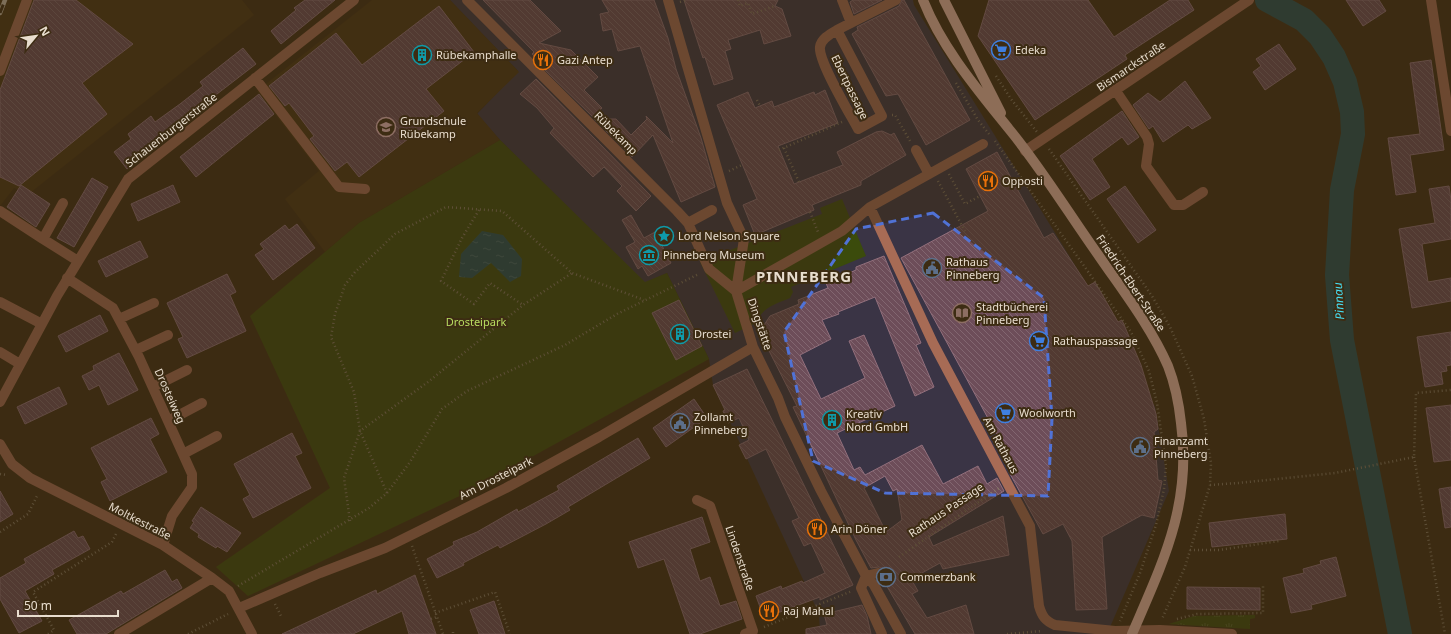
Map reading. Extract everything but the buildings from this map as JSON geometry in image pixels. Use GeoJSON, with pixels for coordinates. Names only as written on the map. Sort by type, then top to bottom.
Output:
{"type":"FeatureCollection","features":[{"type":"Feature","properties":{"kind":"main road","name":"Friedrich-Ebert-Straße"},"geometry":{"type":"LineString","coordinates":[[923,0],[942,39],[989,106],[1010,129],[1127,296],[1153,337],[1168,367],[1180,410],[1184,459],[1180,503],[1167,551],[1133,632]]}},
{"type":"Feature","properties":{"kind":"main road","name":"Friedrich-Ebert-Straße"},"geometry":{"type":"LineString","coordinates":[[944,0],[966,46],[1010,129]]}},
{"type":"Feature","properties":{"kind":"main road"},"geometry":{"type":"LineString","coordinates":[[942,39],[955,47],[962,48],[966,46]]}},
{"type":"Feature","properties":{"kind":"street"},"geometry":{"type":"LineString","coordinates":[[0,71],[27,0]]}},
{"type":"Feature","properties":{"kind":"street","name":"Schauenburgerstraße"},"geometry":{"type":"LineString","coordinates":[[0,402],[67,278],[128,179],[354,0]]}},
{"type":"Feature","properties":{"kind":"street","name":"Rübekamp"},"geometry":{"type":"LineString","coordinates":[[467,0],[688,223],[709,269],[736,291]]}},
{"type":"Feature","properties":{"kind":"street","name":"Dingstätte"},"geometry":{"type":"LineString","coordinates":[[668,0],[727,203],[744,239],[736,291],[753,347],[811,471],[866,576],[874,585],[901,634]]}},
{"type":"Feature","properties":{"kind":"street"},"geometry":{"type":"LineString","coordinates":[[842,0],[851,23]]}},
{"type":"Feature","properties":{"kind":"street","name":"Ebertpassage"},"geometry":{"type":"LineString","coordinates":[[882,116],[858,130],[827,70],[821,53],[822,41],[837,30],[896,0]]}},
{"type":"Feature","properties":{"kind":"street","name":"Bismarckstraße"},"geometry":{"type":"LineString","coordinates":[[1025,150],[1116,91],[1249,0]]}},
{"type":"Feature","properties":{"kind":"street"},"geometry":{"type":"LineString","coordinates":[[1431,0],[1451,131]]}},
{"type":"Feature","properties":{"kind":"street"},"geometry":{"type":"LineString","coordinates":[[837,30],[882,116]]}},
{"type":"Feature","properties":{"kind":"street"},"geometry":{"type":"LineString","coordinates":[[255,78],[339,187],[365,189]]}},
{"type":"Feature","properties":{"kind":"street"},"geometry":{"type":"LineString","coordinates":[[1116,91],[1147,137],[1149,144],[1146,166],[1174,205],[1182,205],[1203,192]]}},
{"type":"Feature","properties":{"kind":"street"},"geometry":{"type":"LineString","coordinates":[[736,291],[842,231],[870,207],[983,144]]}},
{"type":"Feature","properties":{"kind":"street"},"geometry":{"type":"LineString","coordinates":[[916,150],[931,173]]}},
{"type":"Feature","properties":{"kind":"street"},"geometry":{"type":"LineString","coordinates":[[43,239],[63,203]]}},
{"type":"Feature","properties":{"kind":"street"},"geometry":{"type":"LineString","coordinates":[[688,223],[727,203]]}},
{"type":"Feature","properties":{"kind":"street","name":"Am Rathaus"},"geometry":{"type":"LineString","coordinates":[[870,207],[933,342],[1030,526],[1039,606],[1042,616],[1048,622]]}},
{"type":"Feature","properties":{"kind":"street"},"geometry":{"type":"LineString","coordinates":[[0,211],[78,261]]}},
{"type":"Feature","properties":{"kind":"street","name":"Drosteiweg"},"geometry":{"type":"LineString","coordinates":[[67,278],[113,308],[136,350],[192,474],[192,487],[172,516],[163,545]]}},
{"type":"Feature","properties":{"kind":"street"},"geometry":{"type":"LineString","coordinates":[[0,302],[42,324]]}},
{"type":"Feature","properties":{"kind":"street"},"geometry":{"type":"LineString","coordinates":[[119,319],[154,303]]}},
{"type":"Feature","properties":{"kind":"street"},"geometry":{"type":"LineString","coordinates":[[136,350],[168,335]]}},
{"type":"Feature","properties":{"kind":"street","name":"Am Drosteipark"},"geometry":{"type":"LineString","coordinates":[[240,608],[408,536],[506,488],[753,347]]}},
{"type":"Feature","properties":{"kind":"street"},"geometry":{"type":"LineString","coordinates":[[0,352],[20,364]]}},
{"type":"Feature","properties":{"kind":"street"},"geometry":{"type":"LineString","coordinates":[[153,387],[187,370]]}},
{"type":"Feature","properties":{"kind":"street"},"geometry":{"type":"LineString","coordinates":[[168,421],[202,404]]}},
{"type":"Feature","properties":{"kind":"street"},"geometry":{"type":"LineString","coordinates":[[183,454],[217,436]]}},
{"type":"Feature","properties":{"kind":"street","name":"Moltkestraße"},"geometry":{"type":"LineString","coordinates":[[0,445],[7,458],[17,468],[42,485],[163,545],[212,578],[229,591],[240,608],[252,634]]}},
{"type":"Feature","properties":{"kind":"street","name":"Lindenstraße"},"geometry":{"type":"LineString","coordinates":[[697,500],[710,506],[749,633]]}},
{"type":"Feature","properties":{"kind":"street"},"geometry":{"type":"LineString","coordinates":[[878,573],[866,576],[862,588],[882,634]]}},
{"type":"Feature","properties":{"kind":"street"},"geometry":{"type":"LineString","coordinates":[[119,634],[212,578]]}},
{"type":"Feature","properties":{"kind":"street"},"geometry":{"type":"LineString","coordinates":[[882,634],[887,610]]}},
{"type":"Feature","properties":{"kind":"street"},"geometry":{"type":"LineString","coordinates":[[1048,622],[1055,625],[1115,631],[1232,634]]}},
{"type":"Feature","properties":{"kind":"path"},"geometry":{"type":"LineString","coordinates":[[738,0],[740,6],[748,3],[752,14],[775,6]]}},
{"type":"Feature","properties":{"kind":"path"},"geometry":{"type":"LineString","coordinates":[[757,100],[760,106]]}},
{"type":"Feature","properties":{"kind":"path"},"geometry":{"type":"LineString","coordinates":[[882,116],[895,115],[916,150]]}},
{"type":"Feature","properties":{"kind":"path"},"geometry":{"type":"LineString","coordinates":[[779,150],[838,124]]}},
{"type":"Feature","properties":{"kind":"path"},"geometry":{"type":"LineString","coordinates":[[993,138],[1131,332],[1149,371],[1158,414],[1166,466],[1164,489],[1156,525],[1140,573],[1115,631]]}},
{"type":"Feature","properties":{"kind":"path"},"geometry":{"type":"LineString","coordinates":[[784,148],[799,182]]}},
{"type":"Feature","properties":{"kind":"path"},"geometry":{"type":"LineString","coordinates":[[1050,151],[1152,296],[1170,327],[1185,357],[1204,419],[1211,463],[1210,484],[1190,550],[1161,623],[1168,621]]}},
{"type":"Feature","properties":{"kind":"path"},"geometry":{"type":"LineString","coordinates":[[931,173],[966,233]]}},
{"type":"Feature","properties":{"kind":"path"},"geometry":{"type":"LineString","coordinates":[[950,176],[965,204],[980,196]]}},
{"type":"Feature","properties":{"kind":"path"},"geometry":{"type":"LineString","coordinates":[[387,493],[360,431],[354,392],[331,336],[335,314],[345,285],[355,272],[395,234],[446,207],[502,211],[572,273],[644,300]]}},
{"type":"Feature","properties":{"kind":"path"},"geometry":{"type":"LineString","coordinates":[[479,210],[462,238],[441,280],[474,304],[490,283],[523,305]]}},
{"type":"Feature","properties":{"kind":"path"},"geometry":{"type":"LineString","coordinates":[[810,212],[822,242]]}},
{"type":"Feature","properties":{"kind":"path"},"geometry":{"type":"LineString","coordinates":[[229,591],[350,521],[387,493],[410,462],[442,409],[467,391],[565,345],[644,300],[709,269]]}},
{"type":"Feature","properties":{"kind":"path"},"geometry":{"type":"LineString","coordinates":[[350,521],[344,478],[360,431],[428,382],[523,305],[572,273]]}},
{"type":"Feature","properties":{"kind":"path"},"geometry":{"type":"LineString","coordinates":[[1445,634],[1414,457],[1416,393],[1451,390]]}},
{"type":"Feature","properties":{"kind":"path"},"geometry":{"type":"LineString","coordinates":[[1210,484],[1238,483],[1335,473],[1414,457]]}},
{"type":"Feature","properties":{"kind":"path","name":"Rathaus Passage"},"geometry":{"type":"LineString","coordinates":[[898,557],[1008,482]]}},
{"type":"Feature","properties":{"kind":"path"},"geometry":{"type":"LineString","coordinates":[[0,532],[28,514],[42,485]]}},
{"type":"Feature","properties":{"kind":"path"},"geometry":{"type":"LineString","coordinates":[[48,634],[54,630],[33,592],[112,542],[121,524]]}},
{"type":"Feature","properties":{"kind":"path"},"geometry":{"type":"LineString","coordinates":[[408,536],[443,634]]}},
{"type":"Feature","properties":{"kind":"path"},"geometry":{"type":"LineString","coordinates":[[1190,550],[1219,550],[1279,541]]}},
{"type":"Feature","properties":{"kind":"path"},"geometry":{"type":"LineString","coordinates":[[1174,619],[1197,614],[1263,614],[1263,585]]}},
{"type":"Feature","properties":{"kind":"path"},"geometry":{"type":"LineString","coordinates":[[749,633],[820,603],[862,588]]}},
{"type":"Feature","properties":{"kind":"path"},"geometry":{"type":"LineString","coordinates":[[436,613],[495,592],[510,634]]}},
{"type":"Feature","properties":{"kind":"path"},"geometry":{"type":"LineString","coordinates":[[188,634],[240,608]]}},
{"type":"Feature","properties":{"kind":"path"},"geometry":{"type":"LineString","coordinates":[[431,619],[437,617]]}},
{"type":"Feature","properties":{"kind":"path"},"geometry":{"type":"LineString","coordinates":[[1007,634],[1043,631],[1048,622]]}},
{"type":"Feature","properties":{"kind":"highlighted area"},"geometry":{"type":"Polygon","coordinates":[[[933,213],[1044,298],[1052,419],[1048,496],[885,493],[813,461],[784,332],[856,229],[933,213]]]}},
{"type":"Feature","properties":{"kind":"shaded area"},"geometry":{"type":"Polygon","coordinates":[[[0,0],[242,0],[254,15],[30,193],[14,188],[0,206],[0,0]]]}},
{"type":"Feature","properties":{"kind":"shaded area","name":"Grundschule Rübekamp"},"geometry":{"type":"Polygon","coordinates":[[[372,0],[450,0],[519,72],[477,113],[500,140],[359,223],[325,252],[285,199],[319,171],[257,91],[372,0]]]}},
{"type":"Feature","properties":{"kind":"shaded area"},"geometry":{"type":"Polygon","coordinates":[[[450,0],[913,0],[914,5],[1099,304],[1155,407],[1169,491],[1107,634],[820,634],[819,614],[713,385],[709,359],[667,273],[645,283],[500,140],[477,114],[518,71],[450,0]]]}},
{"type":"Feature","properties":{"kind":"green space","name":"Drosteipark"},"geometry":{"type":"Polygon","coordinates":[[[500,140],[645,282],[667,273],[709,359],[468,492],[248,596],[216,567],[330,488],[250,316],[359,223],[500,140]]]}},
{"type":"Feature","properties":{"kind":"green space"},"geometry":{"type":"Polygon","coordinates":[[[842,199],[866,256],[791,287],[793,292],[790,298],[770,307],[762,313],[756,323],[735,333],[700,262],[822,214],[820,208],[842,199]]]}},
{"type":"Feature","properties":{"kind":"green space"},"geometry":{"type":"Polygon","coordinates":[[[1255,615],[1255,618],[1250,619],[1250,629],[1169,624],[1194,616],[1255,615]]]}},
{"type":"Feature","properties":{"kind":"water"},"geometry":{"type":"Polygon","coordinates":[[[482,231],[503,235],[522,259],[521,276],[510,282],[491,263],[472,278],[459,277],[461,254],[482,231]]]}},
{"type":"Feature","properties":{"kind":"waterway","name":"Pinnau"},"geometry":{"type":"LineString","coordinates":[[1267,0],[1304,20],[1320,36],[1334,57],[1345,82],[1352,112],[1353,134],[1342,190],[1337,275],[1342,340],[1400,634]]}},
{"type":"Feature","properties":{"kind":"railway"},"geometry":{"type":"LineString","coordinates":[[0,13],[5,0]]}},
{"type":"Feature","properties":{"kind":"place","name":"Edeka"},"geometry":{"type":"Point","coordinates":[1001,50]}},
{"type":"Feature","properties":{"kind":"place","name":"Rübekamphalle"},"geometry":{"type":"Point","coordinates":[422,55]}},
{"type":"Feature","properties":{"kind":"place","name":"Gazi Antep"},"geometry":{"type":"Point","coordinates":[543,60]}},
{"type":"Feature","properties":{"kind":"place","name":"Grundschule Rübekamp"},"geometry":{"type":"Point","coordinates":[386,127]}},
{"type":"Feature","properties":{"kind":"place","name":"Opposti"},"geometry":{"type":"Point","coordinates":[988,181]}},
{"type":"Feature","properties":{"kind":"place","name":"Lord Nelson Square"},"geometry":{"type":"Point","coordinates":[664,236]}},
{"type":"Feature","properties":{"kind":"place","name":"Pinneberg Museum"},"geometry":{"type":"Point","coordinates":[649,255]}},
{"type":"Feature","properties":{"kind":"place","name":"Rathaus Pinneberg"},"geometry":{"type":"Point","coordinates":[932,268]}},
{"type":"Feature","properties":{"kind":"place","name":"Stadtbücherei Pinneberg"},"geometry":{"type":"Point","coordinates":[962,313]}},
{"type":"Feature","properties":{"kind":"place","name":"Drostei"},"geometry":{"type":"Point","coordinates":[680,334]}},
{"type":"Feature","properties":{"kind":"place","name":"Rathauspassage"},"geometry":{"type":"Point","coordinates":[1039,341]}},
{"type":"Feature","properties":{"kind":"place","name":"Woolworth"},"geometry":{"type":"Point","coordinates":[1005,413]}},
{"type":"Feature","properties":{"kind":"place","name":"Kreativ Nord GmbH"},"geometry":{"type":"Point","coordinates":[832,420]}},
{"type":"Feature","properties":{"kind":"place","name":"Zollamt Pinneberg"},"geometry":{"type":"Point","coordinates":[680,423]}},
{"type":"Feature","properties":{"kind":"place","name":"Finanzamt Pinneberg"},"geometry":{"type":"Point","coordinates":[1140,447]}},
{"type":"Feature","properties":{"kind":"place","name":"Arin Döner"},"geometry":{"type":"Point","coordinates":[817,529]}},
{"type":"Feature","properties":{"kind":"place","name":"Commerzbank"},"geometry":{"type":"Point","coordinates":[886,577]}},
{"type":"Feature","properties":{"kind":"place","name":"Raj Mahal"},"geometry":{"type":"Point","coordinates":[769,611]}},
{"type":"Feature","properties":{"kind":"district","name":"PINNEBERG"},"geometry":{"type":"Point","coordinates":[804,277]}}]}
